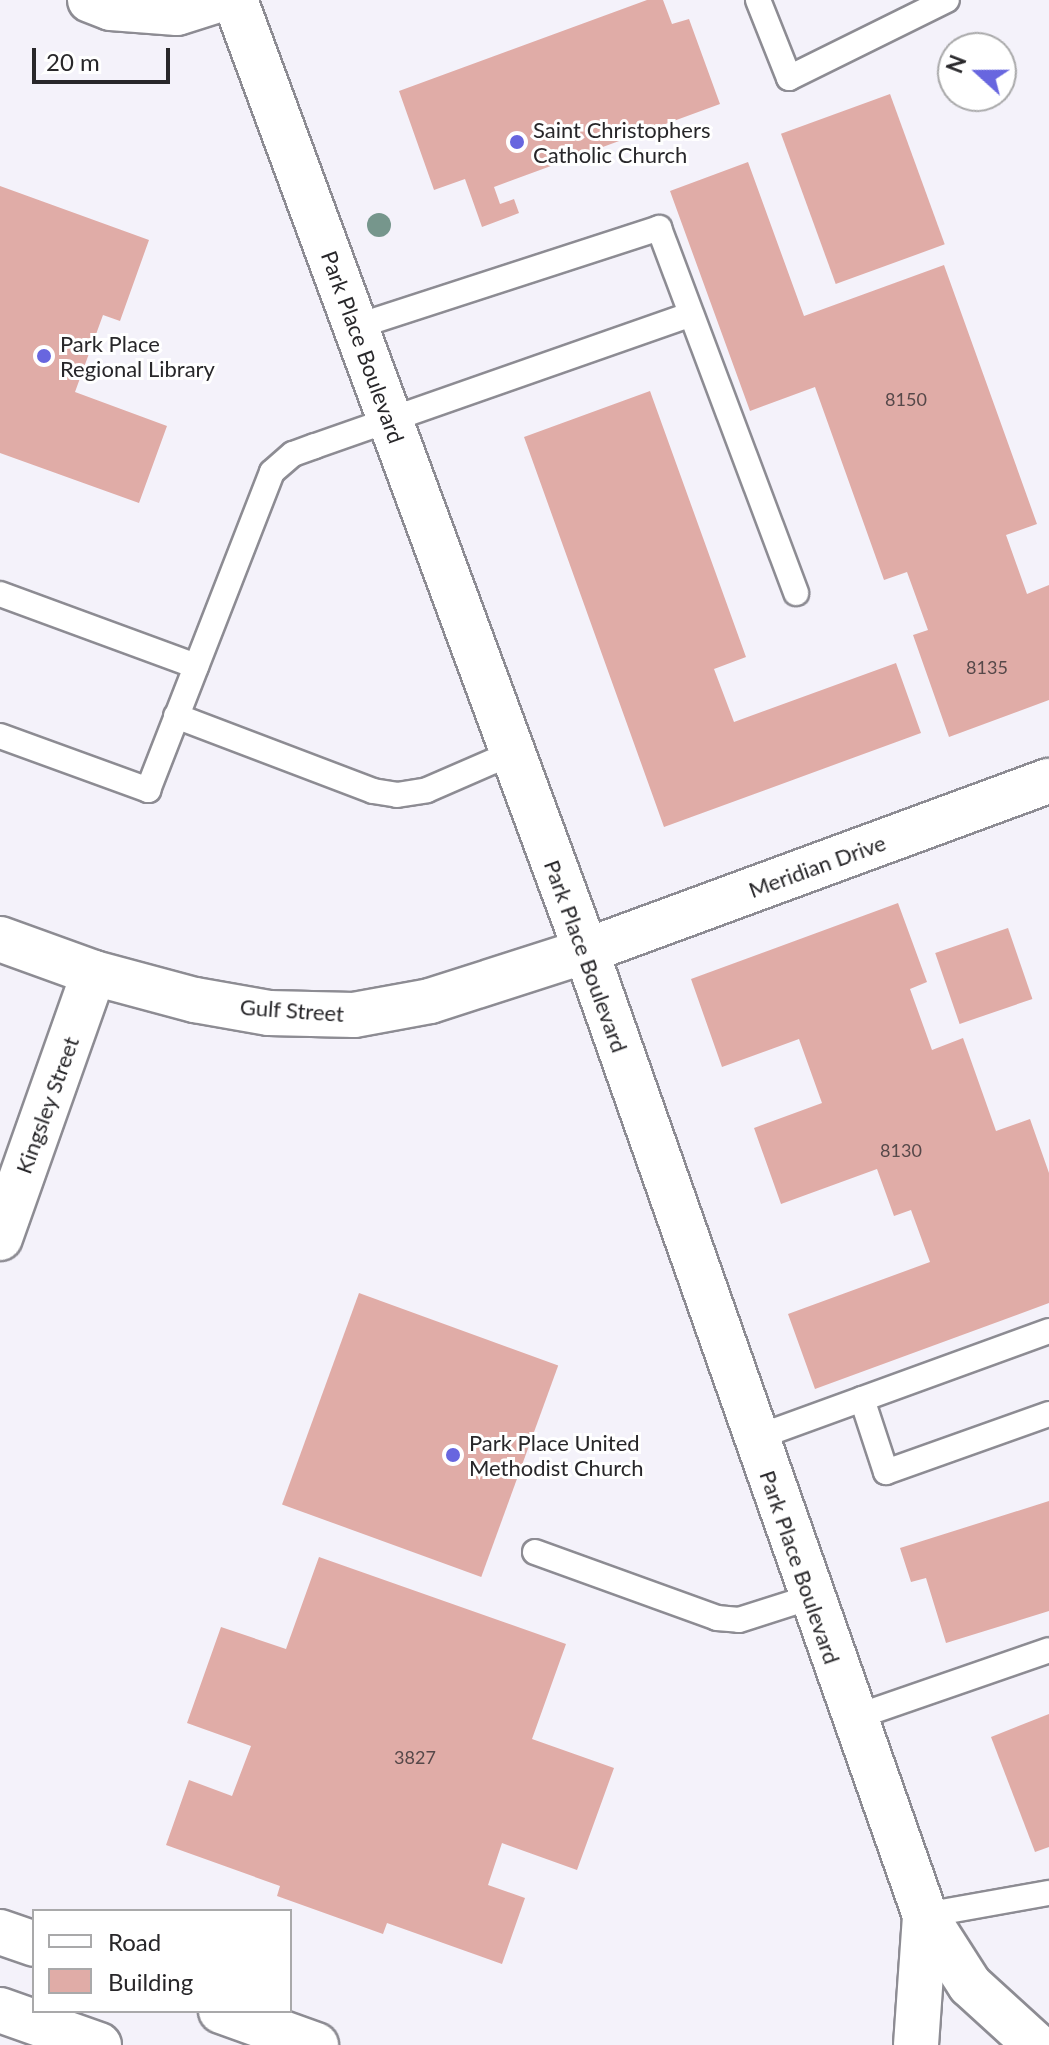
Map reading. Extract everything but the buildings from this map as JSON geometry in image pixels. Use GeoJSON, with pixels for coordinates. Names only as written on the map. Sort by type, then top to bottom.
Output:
{"type":"FeatureCollection","features":[{"type":"Feature","properties":{"kind":"street"},"geometry":{"type":"LineString","coordinates":[[90,0],[111,8],[177,13],[218,0]]}},
{"type":"Feature","properties":{"kind":"street","name":"Park Place Boulevard"},"geometry":{"type":"LineString","coordinates":[[235,0],[586,951],[853,1718],[925,1915],[970,1985],[1036,2045]]}},
{"type":"Feature","properties":{"kind":"street","name":"Meridian Drive"},"geometry":{"type":"LineString","coordinates":[[586,951],[1049,781]]}},
{"type":"Feature","properties":{"kind":"street","name":"Gulf Street"},"geometry":{"type":"LineString","coordinates":[[0,939],[94,973],[195,1000],[269,1013],[354,1015],[430,1001],[586,951]]}},
{"type":"Feature","properties":{"kind":"street","name":"Kingsley Street"},"geometry":{"type":"LineString","coordinates":[[0,1238],[94,973]]}},
{"type":"Feature","properties":{"kind":"street","name":"Park Place Boulevard"},"geometry":{"type":"LineString","coordinates":[[916,2045],[925,1915]]}},
{"type":"Feature","properties":{"kind":"street"},"geometry":{"type":"LineString","coordinates":[[0,1932],[32,1943]]}},
{"type":"Feature","properties":{"kind":"street"},"geometry":{"type":"LineString","coordinates":[[0,2010],[99,2045]]}},
{"type":"Feature","properties":{"kind":"street"},"geometry":{"type":"LineString","coordinates":[[227,2013],[316,2045]]}},
{"type":"Feature","properties":{"kind":"lane"},"geometry":{"type":"LineString","coordinates":[[758,0],[789,78],[947,0]]}},
{"type":"Feature","properties":{"kind":"lane"},"geometry":{"type":"LineString","coordinates":[[355,327],[659,228],[796,593]]}},
{"type":"Feature","properties":{"kind":"lane"},"geometry":{"type":"LineString","coordinates":[[0,736],[148,790],[272,472],[293,454],[691,314]]}},
{"type":"Feature","properties":{"kind":"lane"},"geometry":{"type":"LineString","coordinates":[[0,594],[196,666]]}},
{"type":"Feature","properties":{"kind":"lane"},"geometry":{"type":"LineString","coordinates":[[176,716],[373,791],[397,795],[427,790],[512,753]]}},
{"type":"Feature","properties":{"kind":"lane"},"geometry":{"type":"LineString","coordinates":[[755,1438],[1049,1331]]}},
{"type":"Feature","properties":{"kind":"lane"},"geometry":{"type":"LineString","coordinates":[[862,1399],[886,1472],[1049,1414]]}},
{"type":"Feature","properties":{"kind":"lane"},"geometry":{"type":"LineString","coordinates":[[535,1552],[717,1618],[739,1620],[811,1597]]}},
{"type":"Feature","properties":{"kind":"lane"},"geometry":{"type":"LineString","coordinates":[[853,1718],[1049,1650]]}},
{"type":"Feature","properties":{"kind":"lane"},"geometry":{"type":"LineString","coordinates":[[925,1915],[1049,1893]]}},
{"type":"Feature","properties":{"kind":"place","name":"Saint Christophers Catholic Church"},"geometry":{"type":"Point","coordinates":[517,142]}},
{"type":"Feature","properties":{"kind":"place","name":"Park Place Regional Library"},"geometry":{"type":"Point","coordinates":[44,356]}},
{"type":"Feature","properties":{"kind":"place","name":"Park Place United Methodist Church"},"geometry":{"type":"Point","coordinates":[453,1455]}}]}
